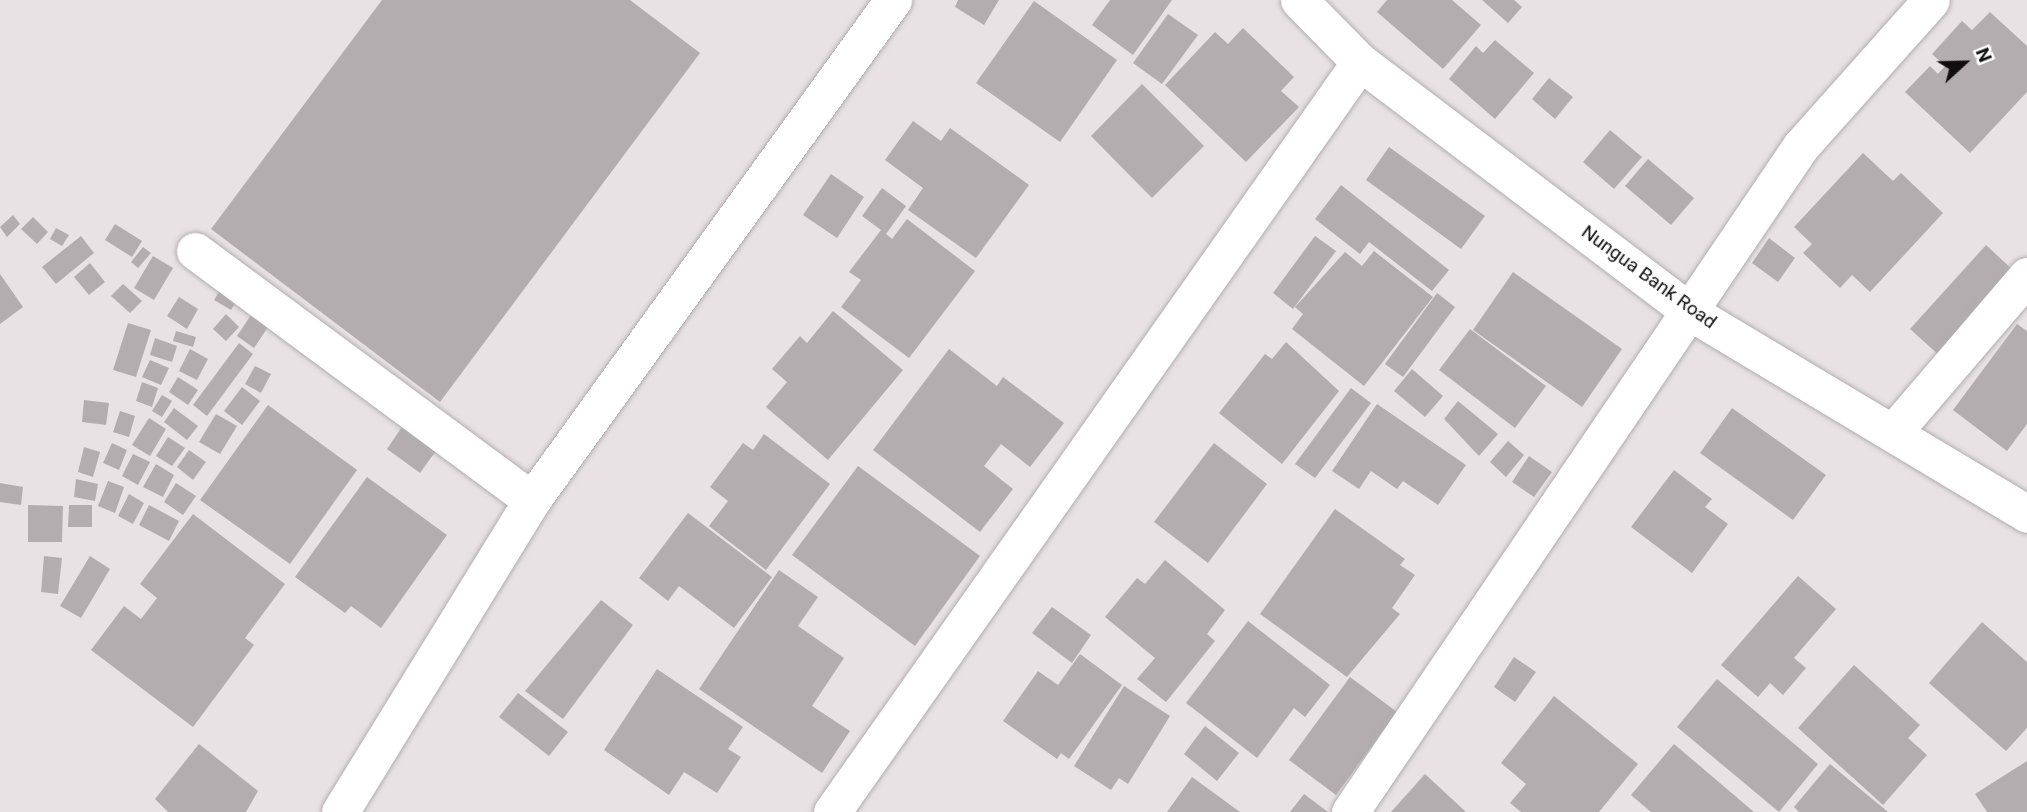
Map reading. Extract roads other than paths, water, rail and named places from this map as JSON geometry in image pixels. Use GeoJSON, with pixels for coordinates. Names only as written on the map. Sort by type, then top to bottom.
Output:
{"type":"FeatureCollection","features":[{"type":"Feature","properties":{"kind":"street"},"geometry":{"type":"LineString","coordinates":[[340,812],[532,500],[893,0]]}},
{"type":"Feature","properties":{"kind":"street","name":"Nungua Bank Road"},"geometry":{"type":"LineString","coordinates":[[1299,0],[1360,62],[1690,312],[1895,430],[2027,514]]}},
{"type":"Feature","properties":{"kind":"street"},"geometry":{"type":"LineString","coordinates":[[1350,812],[1801,146],[1931,0]]}},
{"type":"Feature","properties":{"kind":"street"},"geometry":{"type":"LineString","coordinates":[[832,812],[1360,62]]}},
{"type":"Feature","properties":{"kind":"street"},"geometry":{"type":"LineString","coordinates":[[195,251],[532,500]]}},
{"type":"Feature","properties":{"kind":"street"},"geometry":{"type":"LineString","coordinates":[[1895,430],[2027,276]]}}]}
